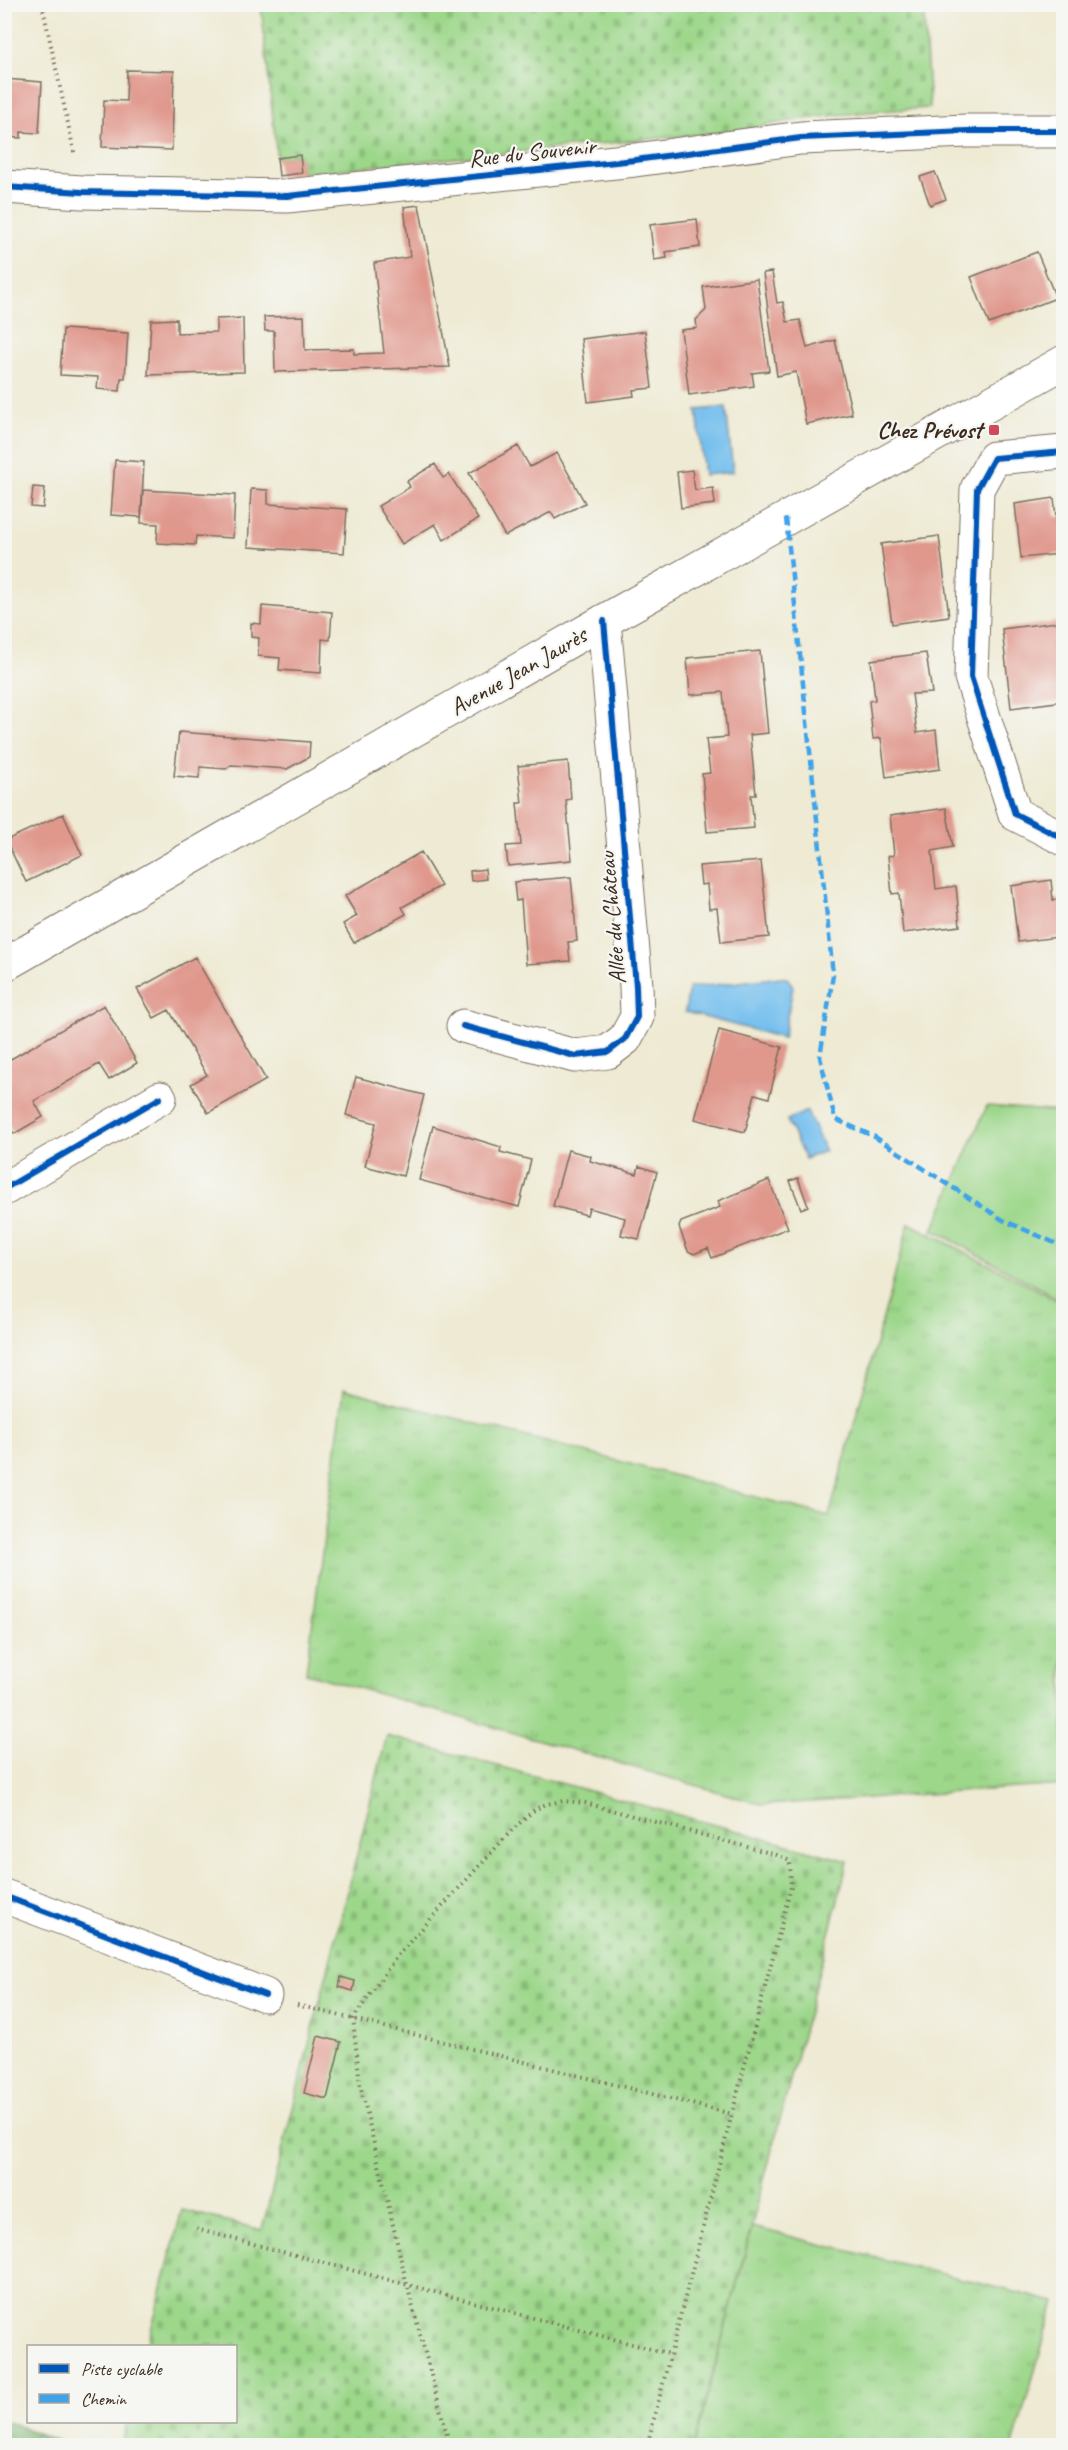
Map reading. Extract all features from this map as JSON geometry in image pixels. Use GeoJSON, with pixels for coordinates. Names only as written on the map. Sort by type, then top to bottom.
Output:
{"type":"FeatureCollection","features":[{"type":"Feature","properties":{"kind":"street","name":"Rue du Souvenir"},"geometry":{"type":"LineString","coordinates":[[4,187],[82,192],[287,196],[635,160],[801,138],[967,131],[1064,130]]}},
{"type":"Feature","properties":{"kind":"street","name":"Avenue Jean Jaurès"},"geometry":{"type":"LineString","coordinates":[[4,965],[604,621],[1064,362]]}},
{"type":"Feature","properties":{"kind":"street"},"geometry":{"type":"LineString","coordinates":[[1064,452],[994,458],[977,489],[971,676],[1015,814],[1064,839]]}},
{"type":"Feature","properties":{"kind":"street","name":"Allée du Château"},"geometry":{"type":"LineString","coordinates":[[463,1026],[575,1056],[608,1052],[625,1039],[637,1017],[604,621]]}},
{"type":"Feature","properties":{"kind":"street"},"geometry":{"type":"LineString","coordinates":[[4,1189],[160,1098]]}},
{"type":"Feature","properties":{"kind":"street"},"geometry":{"type":"LineString","coordinates":[[4,1896],[265,1995]]}},
{"type":"Feature","properties":{"kind":"path"},"geometry":{"type":"LineString","coordinates":[[42,4],[82,192]]}},
{"type":"Feature","properties":{"kind":"path"},"geometry":{"type":"LineString","coordinates":[[450,2445],[407,2285],[360,2084],[353,2019],[397,1956],[512,1830],[534,1810],[546,1804],[563,1801],[585,1803],[777,1855],[790,1861],[791,1887],[647,2445]]}},
{"type":"Feature","properties":{"kind":"path"},"geometry":{"type":"LineString","coordinates":[[265,1995],[732,2115]]}},
{"type":"Feature","properties":{"kind":"path"},"geometry":{"type":"LineString","coordinates":[[196,2229],[670,2354]]}},
{"type":"Feature","properties":{"kind":"green space"},"geometry":{"type":"Polygon","coordinates":[[[261,5],[923,5],[930,108],[836,115],[743,130],[302,173],[300,155],[277,158],[261,5]]]}},
{"type":"Feature","properties":{"kind":"green space"},"geometry":{"type":"Polygon","coordinates":[[[987,1106],[1063,1112],[1063,1301],[933,1230],[987,1106]]]}},
{"type":"Feature","properties":{"kind":"green space"},"geometry":{"type":"Polygon","coordinates":[[[909,1223],[1063,1303],[1063,1785],[764,1805],[306,1673],[344,1389],[829,1516],[909,1223]]]}},
{"type":"Feature","properties":{"kind":"green space"},"geometry":{"type":"Polygon","coordinates":[[[387,1736],[848,1861],[694,2445],[121,2446],[127,2423],[237,2423],[237,2345],[147,2345],[182,2210],[262,2230],[387,1736]]]}},
{"type":"Feature","properties":{"kind":"green space"},"geometry":{"type":"Polygon","coordinates":[[[752,2227],[1055,2302],[1013,2445],[694,2446],[752,2227]]]}},
{"type":"Feature","properties":{"kind":"green space"},"geometry":{"type":"Polygon","coordinates":[[[5,2421],[70,2445],[5,2445],[5,2421]]]}},
{"type":"Feature","properties":{"kind":"water"},"geometry":{"type":"Polygon","coordinates":[[[726,407],[733,472],[704,475],[697,410],[726,407]]]}},
{"type":"Feature","properties":{"kind":"water"},"geometry":{"type":"Polygon","coordinates":[[[781,977],[789,979],[793,987],[783,1038],[685,1012],[689,988],[781,977]]]}},
{"type":"Feature","properties":{"kind":"water"},"geometry":{"type":"Polygon","coordinates":[[[807,1111],[825,1151],[805,1159],[787,1120],[807,1111]]]}},
{"type":"Feature","properties":{"kind":"building"},"geometry":{"type":"Polygon","coordinates":[[[127,70],[174,71],[172,150],[102,147],[104,100],[126,101],[127,70]]]}},
{"type":"Feature","properties":{"kind":"building"},"geometry":{"type":"Polygon","coordinates":[[[4,79],[42,82],[39,133],[21,132],[21,138],[4,137],[4,79]]]}},
{"type":"Feature","properties":{"kind":"building"},"geometry":{"type":"Polygon","coordinates":[[[300,155],[302,173],[279,176],[277,158],[300,155]]]}},
{"type":"Feature","properties":{"kind":"building"},"geometry":{"type":"Polygon","coordinates":[[[935,172],[946,199],[930,205],[920,177],[935,172]]]}},
{"type":"Feature","properties":{"kind":"building"},"geometry":{"type":"Polygon","coordinates":[[[419,205],[450,367],[275,372],[274,331],[265,331],[264,317],[304,316],[305,350],[354,349],[354,354],[384,353],[374,263],[410,257],[404,207],[419,205]]]}},
{"type":"Feature","properties":{"kind":"building"},"geometry":{"type":"Polygon","coordinates":[[[697,219],[700,247],[666,252],[667,258],[654,260],[650,225],[697,219]]]}},
{"type":"Feature","properties":{"kind":"building"},"geometry":{"type":"Polygon","coordinates":[[[4,230],[9,230],[6,278],[4,278],[4,230]]]}},
{"type":"Feature","properties":{"kind":"building"},"geometry":{"type":"Polygon","coordinates":[[[1037,252],[1056,298],[989,324],[971,277],[1037,252]]]}},
{"type":"Feature","properties":{"kind":"building"},"geometry":{"type":"Polygon","coordinates":[[[772,272],[777,303],[783,302],[787,322],[800,320],[807,348],[835,340],[852,414],[806,424],[796,372],[777,376],[763,273],[772,272]]]}},
{"type":"Feature","properties":{"kind":"building"},"geometry":{"type":"Polygon","coordinates":[[[757,279],[769,371],[752,373],[754,386],[689,395],[681,330],[697,328],[696,320],[706,310],[703,287],[757,279]]]}},
{"type":"Feature","properties":{"kind":"building"},"geometry":{"type":"Polygon","coordinates":[[[243,318],[244,372],[148,375],[151,320],[177,319],[177,333],[216,332],[216,319],[243,318]]]}},
{"type":"Feature","properties":{"kind":"building"},"geometry":{"type":"Polygon","coordinates":[[[63,329],[128,333],[125,378],[121,378],[120,391],[97,389],[98,377],[60,375],[63,329]]]}},
{"type":"Feature","properties":{"kind":"building"},"geometry":{"type":"Polygon","coordinates":[[[645,331],[652,388],[633,390],[634,396],[588,402],[581,339],[645,331]]]}},
{"type":"Feature","properties":{"kind":"building"},"geometry":{"type":"Polygon","coordinates":[[[518,446],[530,467],[557,453],[585,503],[555,519],[551,512],[505,536],[469,473],[518,446]]]}},
{"type":"Feature","properties":{"kind":"building"},"geometry":{"type":"Polygon","coordinates":[[[115,460],[144,462],[141,517],[111,515],[115,460]]]}},
{"type":"Feature","properties":{"kind":"building"},"geometry":{"type":"Polygon","coordinates":[[[435,464],[443,478],[449,474],[478,519],[444,540],[435,524],[402,544],[378,506],[410,487],[407,481],[435,464]]]}},
{"type":"Feature","properties":{"kind":"building"},"geometry":{"type":"Polygon","coordinates":[[[692,470],[695,490],[713,488],[715,504],[681,508],[677,472],[692,470]]]}},
{"type":"Feature","properties":{"kind":"building"},"geometry":{"type":"Polygon","coordinates":[[[33,487],[45,488],[43,508],[31,507],[33,487]]]}},
{"type":"Feature","properties":{"kind":"building"},"geometry":{"type":"Polygon","coordinates":[[[251,489],[268,490],[268,504],[347,509],[344,553],[248,547],[251,489]]]}},
{"type":"Feature","properties":{"kind":"building"},"geometry":{"type":"Polygon","coordinates":[[[143,490],[235,495],[233,538],[196,536],[195,545],[157,543],[158,524],[141,523],[143,490]]]}},
{"type":"Feature","properties":{"kind":"building"},"geometry":{"type":"Polygon","coordinates":[[[1054,498],[1056,517],[1064,516],[1064,560],[1061,560],[1060,554],[1021,558],[1015,504],[1054,498]]]}},
{"type":"Feature","properties":{"kind":"building"},"geometry":{"type":"Polygon","coordinates":[[[939,536],[949,616],[892,624],[881,544],[939,536]]]}},
{"type":"Feature","properties":{"kind":"building"},"geometry":{"type":"Polygon","coordinates":[[[262,606],[332,612],[330,640],[322,639],[321,673],[279,670],[280,658],[258,656],[259,638],[251,637],[251,623],[261,624],[262,606]]]}},
{"type":"Feature","properties":{"kind":"building"},"geometry":{"type":"Polygon","coordinates":[[[1057,622],[1064,701],[1011,708],[1002,629],[1057,622]]]}},
{"type":"Feature","properties":{"kind":"building"},"geometry":{"type":"Polygon","coordinates":[[[760,651],[768,733],[750,735],[756,795],[751,795],[754,828],[707,832],[702,774],[710,773],[706,739],[727,737],[723,692],[690,695],[687,658],[760,651]]]}},
{"type":"Feature","properties":{"kind":"building"},"geometry":{"type":"Polygon","coordinates":[[[926,653],[932,693],[912,694],[917,733],[936,730],[940,769],[886,777],[881,738],[873,739],[869,701],[875,700],[871,660],[926,653]]]}},
{"type":"Feature","properties":{"kind":"building"},"geometry":{"type":"Polygon","coordinates":[[[179,732],[310,742],[309,757],[287,769],[231,765],[226,769],[200,767],[199,778],[174,776],[179,732]]]}},
{"type":"Feature","properties":{"kind":"building"},"geometry":{"type":"Polygon","coordinates":[[[568,761],[571,799],[566,800],[572,860],[508,866],[506,846],[521,845],[517,803],[522,803],[518,766],[568,761]]]}},
{"type":"Feature","properties":{"kind":"building"},"geometry":{"type":"Polygon","coordinates":[[[946,808],[953,847],[932,851],[936,889],[956,886],[960,926],[903,933],[899,893],[892,894],[888,856],[894,855],[890,816],[946,808]]]}},
{"type":"Feature","properties":{"kind":"building"},"geometry":{"type":"Polygon","coordinates":[[[63,814],[82,855],[26,882],[6,840],[63,814]]]}},
{"type":"Feature","properties":{"kind":"building"},"geometry":{"type":"Polygon","coordinates":[[[421,852],[441,886],[402,907],[406,914],[354,943],[343,924],[357,916],[345,896],[421,852]]]}},
{"type":"Feature","properties":{"kind":"building"},"geometry":{"type":"Polygon","coordinates":[[[761,861],[769,937],[721,942],[717,908],[709,909],[707,884],[701,885],[699,866],[761,861]]]}},
{"type":"Feature","properties":{"kind":"building"},"geometry":{"type":"Polygon","coordinates":[[[485,869],[486,879],[471,881],[470,871],[485,869]]]}},
{"type":"Feature","properties":{"kind":"building"},"geometry":{"type":"Polygon","coordinates":[[[571,877],[577,941],[568,942],[570,961],[526,964],[521,900],[516,901],[514,882],[571,877]]]}},
{"type":"Feature","properties":{"kind":"building"},"geometry":{"type":"Polygon","coordinates":[[[1051,880],[1053,900],[1064,898],[1064,944],[1058,944],[1058,937],[1018,942],[1011,886],[1051,880]]]}},
{"type":"Feature","properties":{"kind":"building"},"geometry":{"type":"Polygon","coordinates":[[[195,957],[266,1080],[208,1113],[191,1084],[207,1075],[169,1010],[154,1018],[137,989],[195,957]]]}},
{"type":"Feature","properties":{"kind":"building"},"geometry":{"type":"Polygon","coordinates":[[[104,1005],[137,1063],[109,1080],[99,1064],[34,1101],[43,1117],[14,1134],[4,1118],[4,1063],[104,1005]]]}},
{"type":"Feature","properties":{"kind":"building"},"geometry":{"type":"Polygon","coordinates":[[[719,1030],[782,1047],[769,1098],[755,1094],[745,1132],[695,1119],[719,1030]]]}},
{"type":"Feature","properties":{"kind":"building"},"geometry":{"type":"Polygon","coordinates":[[[356,1077],[424,1095],[403,1176],[365,1166],[376,1123],[346,1115],[356,1077]]]}},
{"type":"Feature","properties":{"kind":"building"},"geometry":{"type":"Polygon","coordinates":[[[433,1126],[501,1147],[500,1152],[531,1160],[519,1207],[419,1180],[433,1126]]]}},
{"type":"Feature","properties":{"kind":"building"},"geometry":{"type":"Polygon","coordinates":[[[568,1150],[591,1156],[590,1161],[637,1174],[639,1166],[657,1172],[639,1239],[621,1235],[625,1218],[589,1208],[587,1215],[553,1206],[568,1150]]]}},
{"type":"Feature","properties":{"kind":"building"},"geometry":{"type":"Polygon","coordinates":[[[798,1178],[808,1206],[801,1209],[790,1181],[798,1178]]]}},
{"type":"Feature","properties":{"kind":"building"},"geometry":{"type":"Polygon","coordinates":[[[769,1180],[788,1228],[712,1258],[708,1248],[694,1254],[688,1251],[679,1227],[681,1222],[720,1207],[718,1201],[769,1180]]]}},
{"type":"Feature","properties":{"kind":"building"},"geometry":{"type":"Polygon","coordinates":[[[341,1977],[355,1981],[353,1991],[339,1987],[341,1977]]]}},
{"type":"Feature","properties":{"kind":"building"},"geometry":{"type":"Polygon","coordinates":[[[318,2036],[341,2042],[327,2099],[304,2093],[318,2036]]]}},
{"type":"Feature","properties":{"kind":"marked path"},"geometry":{"type":"LineString","coordinates":[[786,518],[833,975],[820,1057],[835,1119],[875,1137],[1003,1220],[1064,1247]]}},
{"type":"Feature","properties":{"kind":"cycle path"},"geometry":{"type":"LineString","coordinates":[[4,187],[82,192],[287,196],[635,160],[801,138],[967,131],[1064,131]]}},
{"type":"Feature","properties":{"kind":"cycle path"},"geometry":{"type":"LineString","coordinates":[[1064,452],[994,458],[977,489],[971,677],[1015,814],[1064,839]]}},
{"type":"Feature","properties":{"kind":"cycle path"},"geometry":{"type":"LineString","coordinates":[[463,1026],[575,1056],[608,1052],[625,1039],[637,1017],[604,621]]}},
{"type":"Feature","properties":{"kind":"cycle path"},"geometry":{"type":"LineString","coordinates":[[4,1189],[160,1098]]}},
{"type":"Feature","properties":{"kind":"cycle path"},"geometry":{"type":"LineString","coordinates":[[4,1896],[265,1995]]}},
{"type":"Feature","properties":{"kind":"place","name":"Chez Prévost"},"geometry":{"type":"Point","coordinates":[994,430]}}]}
